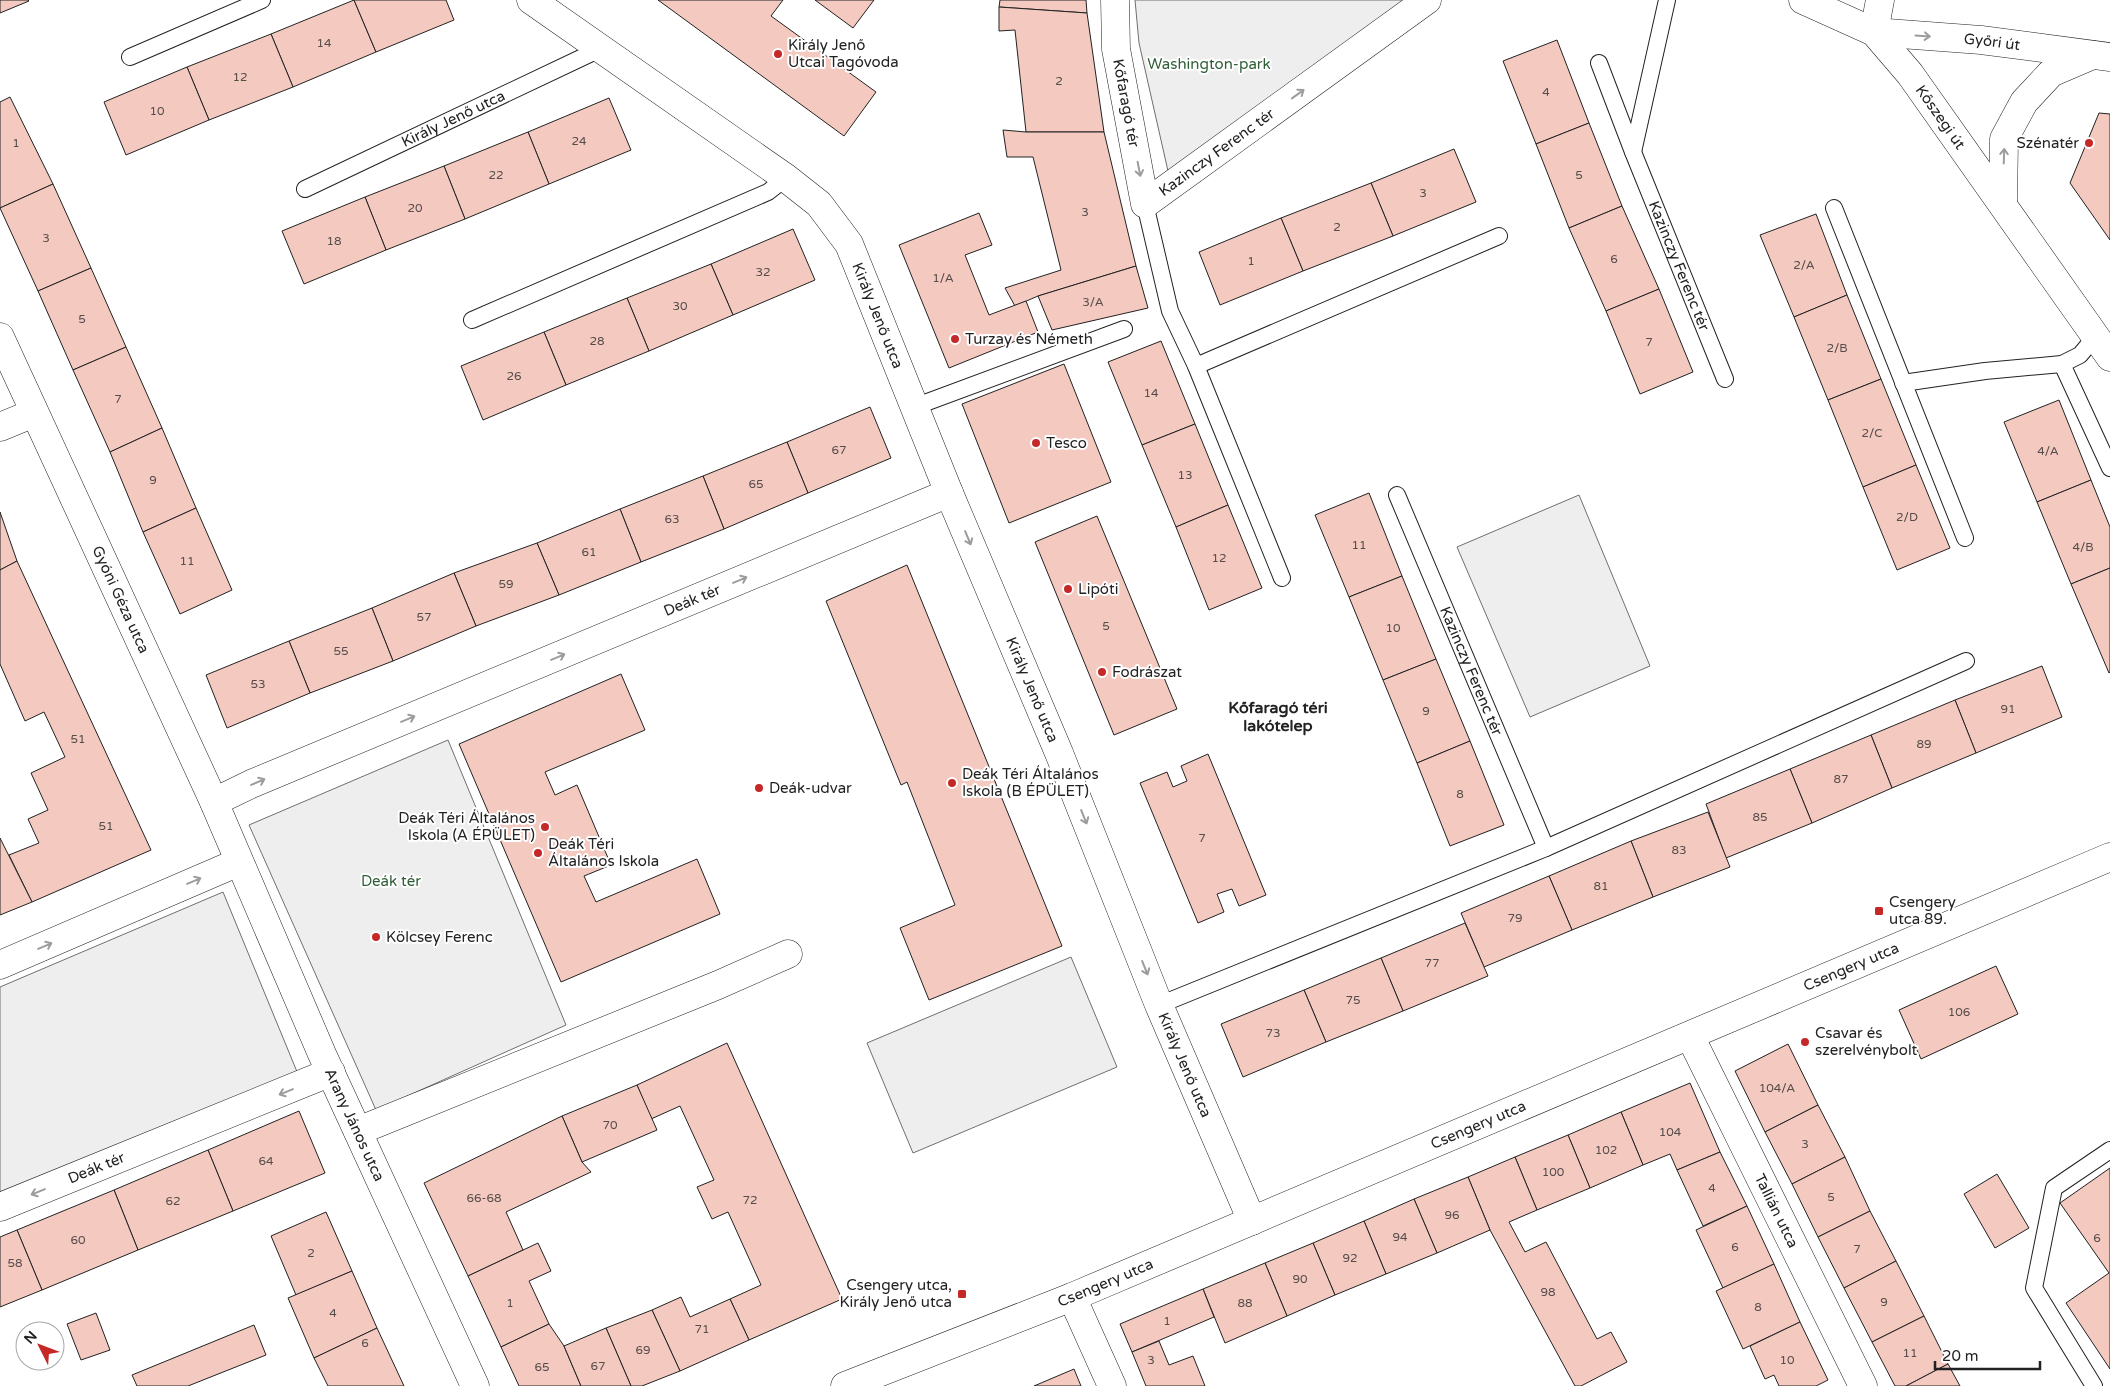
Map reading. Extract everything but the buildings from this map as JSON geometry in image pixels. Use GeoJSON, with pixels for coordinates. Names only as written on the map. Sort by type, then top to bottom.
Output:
{"type":"FeatureCollection","features":[{"type":"Feature","properties":{"kind":"street","name":"Király Jenő utca"},"geometry":{"type":"LineString","coordinates":[[531,0],[786,178],[819,204],[849,244],[949,493],[1059,753],[1159,1005],[1252,1221]]}},
{"type":"Feature","properties":{"kind":"street","name":"Kőfaragó tér"},"geometry":{"type":"LineString","coordinates":[[1115,0],[1116,49],[1145,204]]}},
{"type":"Feature","properties":{"kind":"street","name":"Kazinczy Ferenc tér"},"geometry":{"type":"LineString","coordinates":[[1145,204],[1426,0]]}},
{"type":"Feature","properties":{"kind":"street"},"geometry":{"type":"LineString","coordinates":[[1803,0],[1874,32],[1880,0]]}},
{"type":"Feature","properties":{"kind":"street","name":"Győri út"},"geometry":{"type":"LineString","coordinates":[[1874,32],[1980,40],[2102,56]]}},
{"type":"Feature","properties":{"kind":"street","name":"Kőszegi út"},"geometry":{"type":"LineString","coordinates":[[1874,32],[1910,74],[2102,347]]}},
{"type":"Feature","properties":{"kind":"street"},"geometry":{"type":"LineString","coordinates":[[2002,205],[2004,139],[2024,102],[2051,73],[2102,56]]}},
{"type":"Feature","properties":{"kind":"street","name":"Gyóni Géza utca"},"geometry":{"type":"LineString","coordinates":[[0,337],[240,862]]}},
{"type":"Feature","properties":{"kind":"street"},"geometry":{"type":"LineString","coordinates":[[0,427],[34,413]]}},
{"type":"Feature","properties":{"kind":"street","name":"Deák tér"},"geometry":{"type":"LineString","coordinates":[[214,802],[251,784],[949,493]]}},
{"type":"Feature","properties":{"kind":"street","name":"Csengery utca"},"geometry":{"type":"LineString","coordinates":[[845,1386],[1072,1297],[2110,857]]}},
{"type":"Feature","properties":{"kind":"street"},"geometry":{"type":"LineString","coordinates":[[0,965],[240,862]]}},
{"type":"Feature","properties":{"kind":"street","name":"Arany János utca"},"geometry":{"type":"LineString","coordinates":[[240,862],[330,1072],[475,1386]]}},
{"type":"Feature","properties":{"kind":"street"},"geometry":{"type":"LineString","coordinates":[[358,1131],[718,985],[788,954]]}},
{"type":"Feature","properties":{"kind":"street","name":"Tallián utca"},"geometry":{"type":"LineString","coordinates":[[1690,1036],[1863,1386]]}},
{"type":"Feature","properties":{"kind":"street","name":"Deák tér"},"geometry":{"type":"LineString","coordinates":[[0,1207],[330,1072]]}},
{"type":"Feature","properties":{"kind":"street"},"geometry":{"type":"LineString","coordinates":[[1072,1297],[1112,1386]]}},
{"type":"Feature","properties":{"kind":"lane"},"geometry":{"type":"LineString","coordinates":[[130,57],[262,0]]}},
{"type":"Feature","properties":{"kind":"lane"},"geometry":{"type":"LineString","coordinates":[[1633,152],[1667,0]]}},
{"type":"Feature","properties":{"kind":"lane","name":"Király Jenő utca"},"geometry":{"type":"LineString","coordinates":[[305,189],[600,49]]}},
{"type":"Feature","properties":{"kind":"lane","name":"Kazinczy Ferenc tér"},"geometry":{"type":"LineString","coordinates":[[1599,63],[1725,378]]}},
{"type":"Feature","properties":{"kind":"lane"},"geometry":{"type":"LineString","coordinates":[[472,320],[768,192],[786,178]]}},
{"type":"Feature","properties":{"kind":"lane","name":"Kazinczy Ferenc tér"},"geometry":{"type":"LineString","coordinates":[[1145,204],[1170,311],[1196,366],[1282,578]]}},
{"type":"Feature","properties":{"kind":"lane"},"geometry":{"type":"LineString","coordinates":[[1834,208],[1965,538]]}},
{"type":"Feature","properties":{"kind":"lane"},"geometry":{"type":"LineString","coordinates":[[1196,366],[1499,236]]}},
{"type":"Feature","properties":{"kind":"lane"},"geometry":{"type":"LineString","coordinates":[[914,407],[1124,329]]}},
{"type":"Feature","properties":{"kind":"lane","name":"Kőszegi út"},"geometry":{"type":"LineString","coordinates":[[1903,383],[1985,371],[2062,364],[2102,347]]}},
{"type":"Feature","properties":{"kind":"lane"},"geometry":{"type":"LineString","coordinates":[[2062,364],[2110,468]]}},
{"type":"Feature","properties":{"kind":"lane","name":"Kazinczy Ferenc tér"},"geometry":{"type":"LineString","coordinates":[[1396,495],[1546,848]]}},
{"type":"Feature","properties":{"kind":"lane"},"geometry":{"type":"LineString","coordinates":[[1159,1005],[1546,848],[1966,661]]}},
{"type":"Feature","properties":{"kind":"lane"},"geometry":{"type":"LineString","coordinates":[[2094,1386],[2034,1288],[2054,1188],[2110,1150]]}},
{"type":"Feature","properties":{"kind":"green space","name":"Washington-park"},"geometry":{"type":"Polygon","coordinates":[[[1135,0],[1406,0],[1168,171],[1139,43],[1135,0]]]}},
{"type":"Feature","properties":{"kind":"green space"},"geometry":{"type":"Polygon","coordinates":[[[1579,495],[1650,666],[1530,717],[1457,547],[1579,495]]]}},
{"type":"Feature","properties":{"kind":"green space","name":"Deák tér"},"geometry":{"type":"Polygon","coordinates":[[[448,740],[566,1025],[376,1110],[249,825],[448,740]]]}},
{"type":"Feature","properties":{"kind":"green space"},"geometry":{"type":"Polygon","coordinates":[[[223,892],[300,1079],[0,1199],[0,987],[223,892]]]}},
{"type":"Feature","properties":{"kind":"green space"},"geometry":{"type":"Polygon","coordinates":[[[1071,957],[1117,1067],[913,1153],[867,1043],[1071,957]]]}},
{"type":"Feature","properties":{"kind":"place","name":"Király Jenő Utcai Tagóvoda"},"geometry":{"type":"Point","coordinates":[778,54]}},
{"type":"Feature","properties":{"kind":"place","name":"Szénatér"},"geometry":{"type":"Point","coordinates":[2089,143]}},
{"type":"Feature","properties":{"kind":"place","name":"Turzay és Németh"},"geometry":{"type":"Point","coordinates":[955,339]}},
{"type":"Feature","properties":{"kind":"place","name":"Tesco"},"geometry":{"type":"Point","coordinates":[1036,443]}},
{"type":"Feature","properties":{"kind":"place","name":"Lipóti"},"geometry":{"type":"Point","coordinates":[1068,589]}},
{"type":"Feature","properties":{"kind":"place","name":"Fodrászat"},"geometry":{"type":"Point","coordinates":[1102,672]}},
{"type":"Feature","properties":{"kind":"place","name":"Deák Téri Általános Iskola (B ÉPÜLET)"},"geometry":{"type":"Point","coordinates":[952,783]}},
{"type":"Feature","properties":{"kind":"place","name":"Deák-udvar"},"geometry":{"type":"Point","coordinates":[759,788]}},
{"type":"Feature","properties":{"kind":"place","name":"Deák Téri Általános Iskola (A ÉPÜLET)"},"geometry":{"type":"Point","coordinates":[545,827]}},
{"type":"Feature","properties":{"kind":"place","name":"Deák Téri Általános Iskola"},"geometry":{"type":"Point","coordinates":[538,853]}},
{"type":"Feature","properties":{"kind":"place","name":"Csengery utca 89."},"geometry":{"type":"Point","coordinates":[1879,911]}},
{"type":"Feature","properties":{"kind":"place","name":"Kölcsey Ferenc"},"geometry":{"type":"Point","coordinates":[376,937]}},
{"type":"Feature","properties":{"kind":"place","name":"Csavar és szerelvénybolt"},"geometry":{"type":"Point","coordinates":[1805,1042]}},
{"type":"Feature","properties":{"kind":"place","name":"Csengery utca, Király Jenő utca"},"geometry":{"type":"Point","coordinates":[962,1294]}},
{"type":"Feature","properties":{"kind":"district","name":"Kőfaragó téri lakótelep"},"geometry":{"type":"Point","coordinates":[1278,717]}}]}
